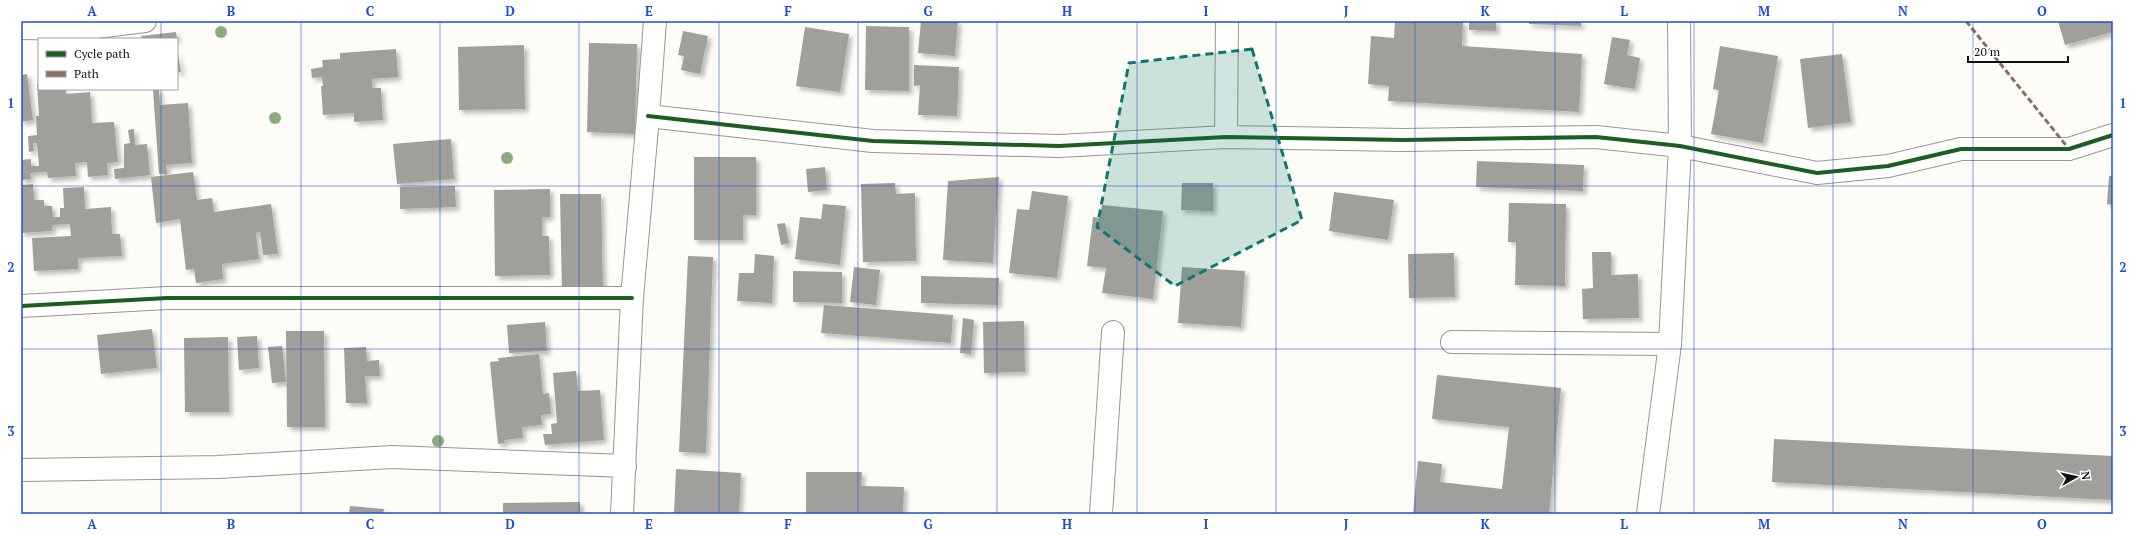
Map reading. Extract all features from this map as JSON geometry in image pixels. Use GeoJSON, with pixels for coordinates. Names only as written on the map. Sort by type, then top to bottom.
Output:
{"type":"FeatureCollection","features":[{"type":"Feature","properties":{"kind":"street"},"geometry":{"type":"LineString","coordinates":[[21,28],[80,29],[145,21]]}},
{"type":"Feature","properties":{"kind":"street"},"geometry":{"type":"LineString","coordinates":[[622,514],[632,298],[648,116],[654,21]]}},
{"type":"Feature","properties":{"kind":"street"},"geometry":{"type":"LineString","coordinates":[[1226,137],[1227,21]]}},
{"type":"Feature","properties":{"kind":"street"},"geometry":{"type":"LineString","coordinates":[[1648,514],[1670,344],[1680,146],[1679,21]]}},
{"type":"Feature","properties":{"kind":"street"},"geometry":{"type":"LineString","coordinates":[[648,116],[873,141],[1060,146],[1226,137],[1404,140],[1596,137],[1680,146],[1817,173],[1888,166],[1961,149],[2069,149],[2113,135]]}},
{"type":"Feature","properties":{"kind":"street"},"geometry":{"type":"LineString","coordinates":[[21,306],[168,298],[632,298]]}},
{"type":"Feature","properties":{"kind":"street"},"geometry":{"type":"LineString","coordinates":[[1101,514],[1113,332]]}},
{"type":"Feature","properties":{"kind":"street"},"geometry":{"type":"LineString","coordinates":[[1452,342],[1670,344]]}},
{"type":"Feature","properties":{"kind":"street"},"geometry":{"type":"LineString","coordinates":[[21,470],[218,467],[392,456],[625,466]]}},
{"type":"Feature","properties":{"kind":"highlighted area"},"geometry":{"type":"Polygon","coordinates":[[[1252,49],[1302,220],[1175,286],[1097,227],[1129,63],[1252,49]]]}},
{"type":"Feature","properties":{"kind":"building"},"geometry":{"type":"Polygon","coordinates":[[[921,21],[958,21],[955,56],[918,53],[921,21]]]}},
{"type":"Feature","properties":{"kind":"building"},"geometry":{"type":"Polygon","coordinates":[[[1395,21],[1463,21],[1462,46],[1582,54],[1579,112],[1388,101],[1389,86],[1368,84],[1371,36],[1394,38],[1395,21]]]}},
{"type":"Feature","properties":{"kind":"building"},"geometry":{"type":"Polygon","coordinates":[[[1469,21],[1496,21],[1496,31],[1469,30],[1469,21]]]}},
{"type":"Feature","properties":{"kind":"building"},"geometry":{"type":"Polygon","coordinates":[[[1529,21],[1581,21],[1581,26],[1529,24],[1529,21]]]}},
{"type":"Feature","properties":{"kind":"building"},"geometry":{"type":"Polygon","coordinates":[[[2058,21],[2113,21],[2113,32],[2065,45],[2058,21]]]}},
{"type":"Feature","properties":{"kind":"building"},"geometry":{"type":"Polygon","coordinates":[[[866,26],[909,27],[909,91],[865,90],[866,26]]]}},
{"type":"Feature","properties":{"kind":"building"},"geometry":{"type":"Polygon","coordinates":[[[805,27],[849,34],[840,92],[796,86],[805,27]]]}},
{"type":"Feature","properties":{"kind":"building"},"geometry":{"type":"Polygon","coordinates":[[[683,31],[708,36],[700,74],[681,70],[684,56],[678,55],[683,31]]]}},
{"type":"Feature","properties":{"kind":"building"},"geometry":{"type":"Polygon","coordinates":[[[176,32],[177,38],[142,38],[141,36],[176,32]]]}},
{"type":"Feature","properties":{"kind":"building"},"geometry":{"type":"Polygon","coordinates":[[[1612,37],[1630,40],[1627,55],[1640,58],[1635,89],[1604,84],[1612,37]]]}},
{"type":"Feature","properties":{"kind":"building"},"geometry":{"type":"Polygon","coordinates":[[[589,43],[637,44],[635,134],[587,132],[589,43]]]}},
{"type":"Feature","properties":{"kind":"building"},"geometry":{"type":"Polygon","coordinates":[[[524,45],[525,109],[459,110],[458,47],[524,45]]]}},
{"type":"Feature","properties":{"kind":"building"},"geometry":{"type":"Polygon","coordinates":[[[1720,46],[1778,56],[1763,143],[1711,134],[1719,90],[1713,89],[1720,46]]]}},
{"type":"Feature","properties":{"kind":"building"},"geometry":{"type":"Polygon","coordinates":[[[396,49],[398,77],[372,79],[372,88],[381,88],[383,120],[354,122],[354,113],[323,115],[321,86],[323,86],[322,77],[312,78],[311,69],[323,67],[322,60],[340,59],[340,53],[396,49]]]}},
{"type":"Feature","properties":{"kind":"building"},"geometry":{"type":"Polygon","coordinates":[[[178,53],[181,72],[178,73],[178,53]]]}},
{"type":"Feature","properties":{"kind":"building"},"geometry":{"type":"Polygon","coordinates":[[[1842,54],[1851,122],[1808,128],[1800,59],[1842,54]]]}},
{"type":"Feature","properties":{"kind":"building"},"geometry":{"type":"Polygon","coordinates":[[[914,65],[959,67],[957,116],[918,115],[920,85],[914,86],[914,65]]]}},
{"type":"Feature","properties":{"kind":"building"},"geometry":{"type":"Polygon","coordinates":[[[27,74],[33,120],[21,122],[21,75],[27,74]]]}},
{"type":"Feature","properties":{"kind":"building"},"geometry":{"type":"Polygon","coordinates":[[[37,84],[38,90],[66,90],[66,94],[90,92],[92,123],[114,122],[118,162],[107,163],[108,175],[88,177],[87,162],[75,163],[76,176],[48,178],[47,172],[30,173],[31,179],[21,180],[21,160],[31,159],[31,166],[39,166],[37,143],[33,143],[34,151],[29,152],[28,136],[37,135],[36,116],[39,116],[37,84]]]}},
{"type":"Feature","properties":{"kind":"building"},"geometry":{"type":"Polygon","coordinates":[[[153,90],[159,90],[160,105],[188,103],[192,163],[166,165],[167,174],[159,174],[153,90]]]}},
{"type":"Feature","properties":{"kind":"building"},"geometry":{"type":"Polygon","coordinates":[[[134,129],[135,145],[147,144],[150,175],[115,179],[114,169],[124,168],[124,144],[130,143],[128,130],[134,129]]]}},
{"type":"Feature","properties":{"kind":"building"},"geometry":{"type":"Polygon","coordinates":[[[451,139],[454,179],[397,184],[393,144],[451,139]]]}},
{"type":"Feature","properties":{"kind":"building"},"geometry":{"type":"Polygon","coordinates":[[[694,157],[756,157],[756,215],[743,215],[743,240],[694,240],[694,157]]]}},
{"type":"Feature","properties":{"kind":"building"},"geometry":{"type":"Polygon","coordinates":[[[1477,161],[1584,165],[1583,191],[1476,187],[1477,161]]]}},
{"type":"Feature","properties":{"kind":"building"},"geometry":{"type":"Polygon","coordinates":[[[825,167],[827,190],[808,192],[806,169],[825,167]]]}},
{"type":"Feature","properties":{"kind":"building"},"geometry":{"type":"Polygon","coordinates":[[[193,172],[197,200],[212,198],[214,212],[271,204],[278,254],[263,255],[260,232],[256,233],[259,259],[222,264],[223,279],[196,283],[194,269],[186,270],[180,219],[156,223],[151,177],[193,172]]]}},
{"type":"Feature","properties":{"kind":"building"},"geometry":{"type":"Polygon","coordinates":[[[2109,176],[2113,176],[2113,205],[2107,204],[2109,176]]]}},
{"type":"Feature","properties":{"kind":"building"},"geometry":{"type":"Polygon","coordinates":[[[999,177],[993,263],[943,260],[948,181],[999,177]]]}},
{"type":"Feature","properties":{"kind":"building"},"geometry":{"type":"Polygon","coordinates":[[[895,183],[896,194],[915,193],[916,261],[863,262],[861,184],[895,183]]]}},
{"type":"Feature","properties":{"kind":"building"},"geometry":{"type":"Polygon","coordinates":[[[1182,183],[1213,183],[1213,211],[1181,210],[1182,183]]]}},
{"type":"Feature","properties":{"kind":"building"},"geometry":{"type":"Polygon","coordinates":[[[33,184],[34,200],[44,200],[44,206],[52,206],[53,217],[60,217],[60,208],[64,208],[63,188],[84,187],[85,209],[111,207],[112,234],[120,234],[122,256],[78,258],[78,269],[34,271],[32,238],[71,236],[70,224],[52,225],[52,231],[21,233],[21,185],[33,184]]]}},
{"type":"Feature","properties":{"kind":"building"},"geometry":{"type":"Polygon","coordinates":[[[455,186],[456,207],[400,209],[400,187],[455,186]]]}},
{"type":"Feature","properties":{"kind":"building"},"geometry":{"type":"Polygon","coordinates":[[[550,189],[550,217],[542,217],[542,236],[549,236],[550,275],[495,276],[494,190],[550,189]]]}},
{"type":"Feature","properties":{"kind":"building"},"geometry":{"type":"Polygon","coordinates":[[[1032,191],[1068,196],[1057,278],[1009,273],[1017,209],[1029,210],[1032,191]]]}},
{"type":"Feature","properties":{"kind":"building"},"geometry":{"type":"Polygon","coordinates":[[[1334,192],[1394,200],[1388,240],[1329,231],[1334,192]]]}},
{"type":"Feature","properties":{"kind":"building"},"geometry":{"type":"Polygon","coordinates":[[[560,194],[601,194],[603,292],[562,293],[560,194]]]}},
{"type":"Feature","properties":{"kind":"building"},"geometry":{"type":"Polygon","coordinates":[[[1509,203],[1566,204],[1565,286],[1515,285],[1516,242],[1508,242],[1509,203]]]}},
{"type":"Feature","properties":{"kind":"building"},"geometry":{"type":"Polygon","coordinates":[[[823,204],[846,206],[840,265],[795,259],[800,217],[821,219],[823,204]]]}},
{"type":"Feature","properties":{"kind":"building"},"geometry":{"type":"Polygon","coordinates":[[[1102,205],[1163,211],[1153,299],[1102,293],[1106,268],[1087,266],[1093,217],[1100,218],[1102,205]]]}},
{"type":"Feature","properties":{"kind":"building"},"geometry":{"type":"Polygon","coordinates":[[[785,223],[789,243],[781,245],[777,224],[785,223]]]}},
{"type":"Feature","properties":{"kind":"building"},"geometry":{"type":"Polygon","coordinates":[[[1592,252],[1611,252],[1611,275],[1638,274],[1639,318],[1583,319],[1582,289],[1593,288],[1592,252]]]}},
{"type":"Feature","properties":{"kind":"building"},"geometry":{"type":"Polygon","coordinates":[[[1454,253],[1455,297],[1409,298],[1408,254],[1454,253]]]}},
{"type":"Feature","properties":{"kind":"building"},"geometry":{"type":"Polygon","coordinates":[[[755,254],[774,256],[772,303],[737,301],[739,273],[754,273],[755,254]]]}},
{"type":"Feature","properties":{"kind":"building"},"geometry":{"type":"Polygon","coordinates":[[[688,256],[713,257],[706,453],[679,452],[688,256]]]}},
{"type":"Feature","properties":{"kind":"building"},"geometry":{"type":"Polygon","coordinates":[[[854,267],[880,270],[876,305],[850,302],[854,267]]]}},
{"type":"Feature","properties":{"kind":"building"},"geometry":{"type":"Polygon","coordinates":[[[1182,267],[1245,271],[1241,327],[1178,323],[1182,267]]]}},
{"type":"Feature","properties":{"kind":"building"},"geometry":{"type":"Polygon","coordinates":[[[793,271],[842,272],[842,303],[793,302],[793,271]]]}},
{"type":"Feature","properties":{"kind":"building"},"geometry":{"type":"Polygon","coordinates":[[[921,276],[999,278],[998,305],[921,303],[921,276]]]}},
{"type":"Feature","properties":{"kind":"building"},"geometry":{"type":"Polygon","coordinates":[[[824,305],[953,315],[951,343],[821,333],[824,305]]]}},
{"type":"Feature","properties":{"kind":"building"},"geometry":{"type":"Polygon","coordinates":[[[963,318],[974,320],[971,354],[960,353],[963,318]]]}},
{"type":"Feature","properties":{"kind":"building"},"geometry":{"type":"Polygon","coordinates":[[[1024,321],[1025,372],[984,373],[983,322],[1024,321]]]}},
{"type":"Feature","properties":{"kind":"building"},"geometry":{"type":"Polygon","coordinates":[[[545,322],[547,351],[509,353],[507,325],[545,322]]]}},
{"type":"Feature","properties":{"kind":"building"},"geometry":{"type":"Polygon","coordinates":[[[152,329],[157,368],[101,374],[97,335],[152,329]]]}},
{"type":"Feature","properties":{"kind":"building"},"geometry":{"type":"Polygon","coordinates":[[[286,331],[324,331],[325,427],[287,427],[286,331]]]}},
{"type":"Feature","properties":{"kind":"building"},"geometry":{"type":"Polygon","coordinates":[[[257,336],[259,368],[239,370],[237,337],[257,336]]]}},
{"type":"Feature","properties":{"kind":"building"},"geometry":{"type":"Polygon","coordinates":[[[228,337],[229,412],[185,412],[184,338],[228,337]]]}},
{"type":"Feature","properties":{"kind":"building"},"geometry":{"type":"Polygon","coordinates":[[[282,346],[286,382],[272,383],[268,347],[282,346]]]}},
{"type":"Feature","properties":{"kind":"building"},"geometry":{"type":"Polygon","coordinates":[[[366,347],[367,361],[379,360],[380,376],[365,376],[367,403],[346,403],[344,348],[366,347]]]}},
{"type":"Feature","properties":{"kind":"building"},"geometry":{"type":"Polygon","coordinates":[[[539,354],[543,394],[549,393],[551,414],[541,415],[542,425],[522,427],[523,438],[504,440],[505,443],[498,444],[490,362],[499,361],[498,358],[539,354]]]}},
{"type":"Feature","properties":{"kind":"building"},"geometry":{"type":"Polygon","coordinates":[[[576,371],[578,391],[600,390],[604,440],[545,445],[543,434],[552,434],[551,424],[557,423],[553,373],[576,371]]]}},
{"type":"Feature","properties":{"kind":"building"},"geometry":{"type":"Polygon","coordinates":[[[1437,375],[1561,388],[1549,514],[1413,514],[1418,461],[1442,464],[1440,482],[1502,489],[1509,427],[1432,419],[1437,375]]]}},
{"type":"Feature","properties":{"kind":"building"},"geometry":{"type":"Polygon","coordinates":[[[1774,439],[2113,456],[2113,500],[1772,482],[1774,439]]]}},
{"type":"Feature","properties":{"kind":"building"},"geometry":{"type":"Polygon","coordinates":[[[676,469],[741,473],[739,514],[674,514],[676,469]]]}},
{"type":"Feature","properties":{"kind":"building"},"geometry":{"type":"Polygon","coordinates":[[[806,472],[862,472],[861,486],[904,487],[903,514],[806,514],[806,472]]]}},
{"type":"Feature","properties":{"kind":"building"},"geometry":{"type":"Polygon","coordinates":[[[580,502],[580,514],[503,514],[503,503],[580,502]]]}},
{"type":"Feature","properties":{"kind":"building"},"geometry":{"type":"Polygon","coordinates":[[[350,506],[384,509],[383,514],[349,514],[350,506]]]}},
{"type":"Feature","properties":{"kind":"marked path"},"geometry":{"type":"LineString","coordinates":[[1966,21],[2069,149]]}},
{"type":"Feature","properties":{"kind":"cycle path"},"geometry":{"type":"LineString","coordinates":[[648,116],[873,141],[1059,146],[1226,137],[1404,140],[1596,137],[1680,146],[1817,173],[1888,166],[1961,149],[2069,149],[2113,135]]}},
{"type":"Feature","properties":{"kind":"cycle path"},"geometry":{"type":"LineString","coordinates":[[21,306],[167,298],[632,298]]}}]}
